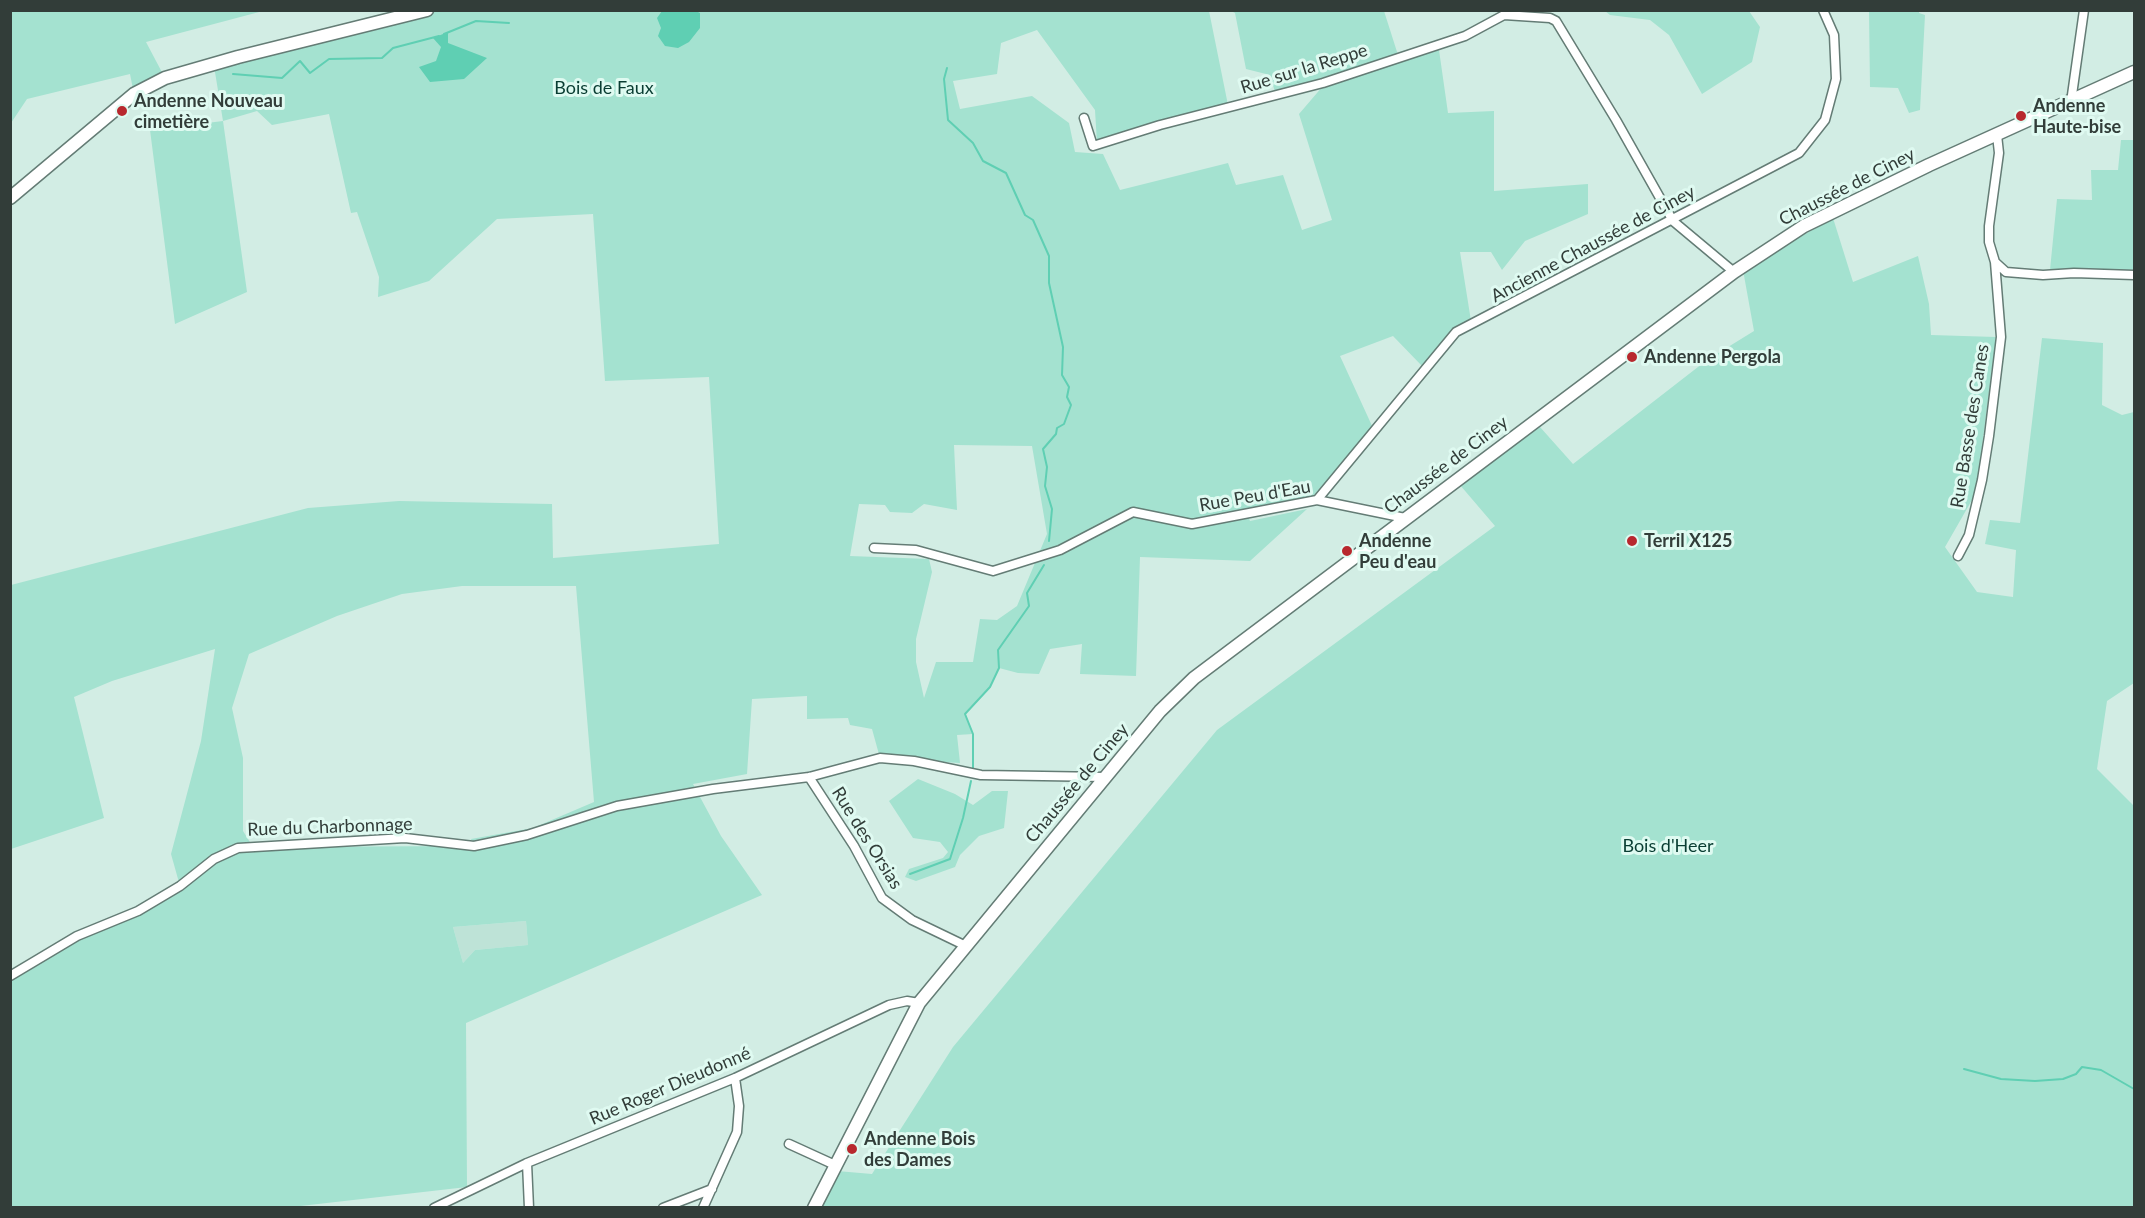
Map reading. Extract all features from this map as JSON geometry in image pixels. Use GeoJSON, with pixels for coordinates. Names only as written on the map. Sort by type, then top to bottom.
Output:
{"type":"FeatureCollection","features":[{"type":"Feature","properties":{"kind":"main road"},"geometry":{"type":"LineString","coordinates":[[10,198],[134,94],[165,78],[238,57],[427,10]]}},
{"type":"Feature","properties":{"kind":"main road","name":"Chaussée de Ciney"},"geometry":{"type":"LineString","coordinates":[[814,1208],[919,1003],[1160,711],[1194,678],[1734,272],[1804,226],[1997,135],[2131,76]]}},
{"type":"Feature","properties":{"kind":"street","name":"Ancienne Chaussée de Ciney"},"geometry":{"type":"LineString","coordinates":[[1317,500],[1456,332],[1673,221],[1799,153],[1817,131],[1829,110],[1837,65],[1834,35],[1823,10]]}},
{"type":"Feature","properties":{"kind":"street"},"geometry":{"type":"LineString","coordinates":[[2071,102],[2084,10]]}},
{"type":"Feature","properties":{"kind":"street","name":"Rue sur la Reppe"},"geometry":{"type":"LineString","coordinates":[[1084,118],[1093,146],[1160,125],[1323,83],[1465,36],[1504,15],[1551,14],[1616,120],[1673,221],[1734,272]]}},
{"type":"Feature","properties":{"kind":"street","name":"Rue Basse des Canes"},"geometry":{"type":"LineString","coordinates":[[1958,556],[1969,535],[1982,480],[2001,337],[1995,262],[1989,242],[1999,153],[1997,135]]}},
{"type":"Feature","properties":{"kind":"street"},"geometry":{"type":"LineString","coordinates":[[1995,262],[2006,272],[2043,275],[2074,273],[2134,275]]}},
{"type":"Feature","properties":{"kind":"street","name":"Rue Peu d'Eau"},"geometry":{"type":"LineString","coordinates":[[874,548],[916,550],[993,572],[1060,550],[1133,512],[1192,524],[1317,500],[1404,518]]}},
{"type":"Feature","properties":{"kind":"street"},"geometry":{"type":"LineString","coordinates":[[809,777],[880,758],[914,761],[981,775],[1105,777]]}},
{"type":"Feature","properties":{"kind":"street","name":"Rue du Charbonnage"},"geometry":{"type":"LineString","coordinates":[[10,975],[77,936],[138,911],[180,886],[214,859],[238,848],[405,838],[474,846],[527,835],[617,806],[713,789],[809,777]]}},
{"type":"Feature","properties":{"kind":"street","name":"Rue des Orsias"},"geometry":{"type":"LineString","coordinates":[[809,777],[854,846],[882,898],[912,920],[966,946]]}},
{"type":"Feature","properties":{"kind":"street","name":"Rue Roger Dieudonné"},"geometry":{"type":"LineString","coordinates":[[434,1208],[527,1163],[735,1078],[889,1005],[908,1001],[919,1003]]}},
{"type":"Feature","properties":{"kind":"street"},"geometry":{"type":"LineString","coordinates":[[703,1208],[737,1132],[739,1106],[735,1078]]}},
{"type":"Feature","properties":{"kind":"street"},"geometry":{"type":"LineString","coordinates":[[789,1144],[835,1166]]}},
{"type":"Feature","properties":{"kind":"street"},"geometry":{"type":"LineString","coordinates":[[527,1163],[529,1208]]}},
{"type":"Feature","properties":{"kind":"street"},"geometry":{"type":"LineString","coordinates":[[663,1208],[712,1189]]}},
{"type":"Feature","properties":{"kind":"shaded area"},"geometry":{"type":"Polygon","coordinates":[[[662,11],[696,11],[700,13],[700,28],[689,42],[678,48],[665,46],[658,36],[661,28],[657,18],[662,11]]]}},
{"type":"Feature","properties":{"kind":"shaded area"},"geometry":{"type":"Polygon","coordinates":[[[448,32],[448,43],[487,58],[464,79],[430,82],[419,67],[436,61],[441,47],[433,38],[448,32]]]}},
{"type":"Feature","properties":{"kind":"shaded area"},"geometry":{"type":"Polygon","coordinates":[[[526,921],[528,945],[475,950],[463,963],[453,927],[526,921]]]}},
{"type":"Feature","properties":{"kind":"green space","name":"Bois de Faux"},"geometry":{"type":"Polygon","coordinates":[[[427,10],[1209,11],[1228,105],[1097,143],[1095,110],[1037,30],[1001,43],[997,74],[953,81],[960,109],[1032,96],[1069,123],[1075,152],[1103,154],[1120,190],[1228,163],[1236,185],[1283,175],[1302,230],[1332,220],[1299,114],[1323,86],[1439,50],[1448,113],[1494,111],[1494,191],[1588,184],[1588,214],[1525,241],[1502,270],[1491,252],[1460,252],[1471,321],[1450,332],[1422,366],[1393,336],[1340,356],[1373,428],[1313,496],[1246,511],[1250,521],[1307,509],[1250,561],[1140,557],[1136,676],[1080,674],[1082,644],[1050,649],[1039,674],[1018,673],[999,668],[990,687],[965,714],[973,734],[957,735],[960,763],[880,758],[872,729],[850,725],[848,718],[807,719],[807,696],[752,699],[747,774],[693,784],[721,836],[762,895],[466,1023],[467,1187],[283,1208],[11,1207],[10,976],[180,886],[171,854],[201,741],[215,649],[112,681],[74,697],[104,818],[11,849],[11,585],[308,508],[399,501],[552,504],[553,558],[719,544],[709,377],[605,381],[593,214],[497,219],[429,281],[378,297],[379,277],[357,212],[351,213],[329,114],[272,125],[257,111],[223,121],[214,66],[427,10]],[[954,445],[957,510],[924,504],[912,513],[890,512],[885,505],[859,504],[850,556],[929,559],[932,572],[916,639],[916,662],[924,698],[936,662],[973,662],[980,619],[997,620],[1017,606],[1047,534],[1032,446],[954,445]],[[462,586],[402,594],[337,616],[249,654],[232,708],[243,758],[243,831],[253,847],[474,846],[471,839],[533,828],[594,802],[576,586],[462,586]],[[526,921],[453,927],[463,963],[475,950],[528,945],[526,921]]]}},
{"type":"Feature","properties":{"kind":"green space"},"geometry":{"type":"Polygon","coordinates":[[[11,11],[263,11],[146,42],[165,78],[134,94],[130,74],[27,99],[11,123],[11,11]]]}},
{"type":"Feature","properties":{"kind":"green space"},"geometry":{"type":"Polygon","coordinates":[[[1231,11],[1384,11],[1398,55],[1275,92],[1270,75],[1246,69],[1235,13],[1231,11]]]}},
{"type":"Feature","properties":{"kind":"green space"},"geometry":{"type":"Polygon","coordinates":[[[1605,11],[1749,11],[1760,27],[1752,62],[1702,94],[1669,35],[1650,20],[1610,15],[1605,11]]]}},
{"type":"Feature","properties":{"kind":"green space"},"geometry":{"type":"Polygon","coordinates":[[[1869,11],[1919,11],[1925,15],[1920,110],[1909,113],[1898,88],[1870,87],[1869,11]]]}},
{"type":"Feature","properties":{"kind":"green space"},"geometry":{"type":"Polygon","coordinates":[[[223,121],[247,292],[175,324],[150,130],[223,121]]]}},
{"type":"Feature","properties":{"kind":"green space"},"geometry":{"type":"Polygon","coordinates":[[[2121,140],[2134,140],[2134,273],[2050,270],[2057,199],[2092,200],[2091,170],[2118,170],[2121,140]]]}},
{"type":"Feature","properties":{"kind":"green space","name":"Bois d'Heer"},"geometry":{"type":"Polygon","coordinates":[[[1833,218],[1853,282],[1918,256],[1929,304],[1931,335],[1996,337],[1976,493],[1945,547],[1977,592],[2013,597],[2016,550],[1985,544],[1990,520],[2020,523],[2042,338],[2103,343],[2102,405],[2122,415],[2134,412],[2134,683],[2107,701],[2097,769],[2134,806],[2134,1207],[817,1208],[837,1171],[872,1174],[953,1047],[1217,730],[1495,526],[1460,485],[1540,427],[1573,464],[1707,360],[1754,331],[1743,270],[1833,218]]]}},
{"type":"Feature","properties":{"kind":"green space"},"geometry":{"type":"Polygon","coordinates":[[[918,779],[955,794],[973,805],[992,791],[1008,791],[1004,828],[979,836],[960,855],[955,867],[916,881],[905,877],[909,869],[943,858],[948,852],[940,842],[913,838],[889,801],[918,779]]]}},
{"type":"Feature","properties":{"kind":"waterway"},"geometry":{"type":"LineString","coordinates":[[444,34],[476,21],[509,23]]}},
{"type":"Feature","properties":{"kind":"waterway"},"geometry":{"type":"LineString","coordinates":[[233,74],[282,78],[300,61],[310,73],[329,59],[382,58],[393,48],[439,36]]}},
{"type":"Feature","properties":{"kind":"waterway"},"geometry":{"type":"LineString","coordinates":[[947,68],[944,79],[948,120],[973,143],[983,161],[1006,173],[1025,215],[1033,220],[1049,256],[1049,283],[1063,347],[1062,375],[1069,387],[1067,397],[1071,405],[1064,424],[1057,428],[1056,434],[1043,449],[1047,467],[1045,486],[1052,509],[1049,541]]}},
{"type":"Feature","properties":{"kind":"waterway"},"geometry":{"type":"LineString","coordinates":[[973,768],[973,734],[965,714],[990,687],[999,668],[998,650],[1029,606],[1027,593],[1044,565]]}},
{"type":"Feature","properties":{"kind":"waterway"},"geometry":{"type":"LineString","coordinates":[[910,874],[950,859],[963,818],[971,781]]}},
{"type":"Feature","properties":{"kind":"waterway"},"geometry":{"type":"LineString","coordinates":[[1964,1069],[2001,1079],[2035,1081],[2063,1079],[2076,1074],[2082,1067],[2101,1070],[2134,1089]]}},
{"type":"Feature","properties":{"kind":"place","name":"Andenne Nouveau cimetière"},"geometry":{"type":"Point","coordinates":[122,111]}},
{"type":"Feature","properties":{"kind":"place","name":"Andenne Haute-bise"},"geometry":{"type":"Point","coordinates":[2021,116]}},
{"type":"Feature","properties":{"kind":"place","name":"Andenne Pergola"},"geometry":{"type":"Point","coordinates":[1632,357]}},
{"type":"Feature","properties":{"kind":"place","name":"Terril X125"},"geometry":{"type":"Point","coordinates":[1632,541]}},
{"type":"Feature","properties":{"kind":"place","name":"Andenne Peu d'eau"},"geometry":{"type":"Point","coordinates":[1347,551]}},
{"type":"Feature","properties":{"kind":"place","name":"Andenne Bois des Dames"},"geometry":{"type":"Point","coordinates":[852,1149]}}]}
